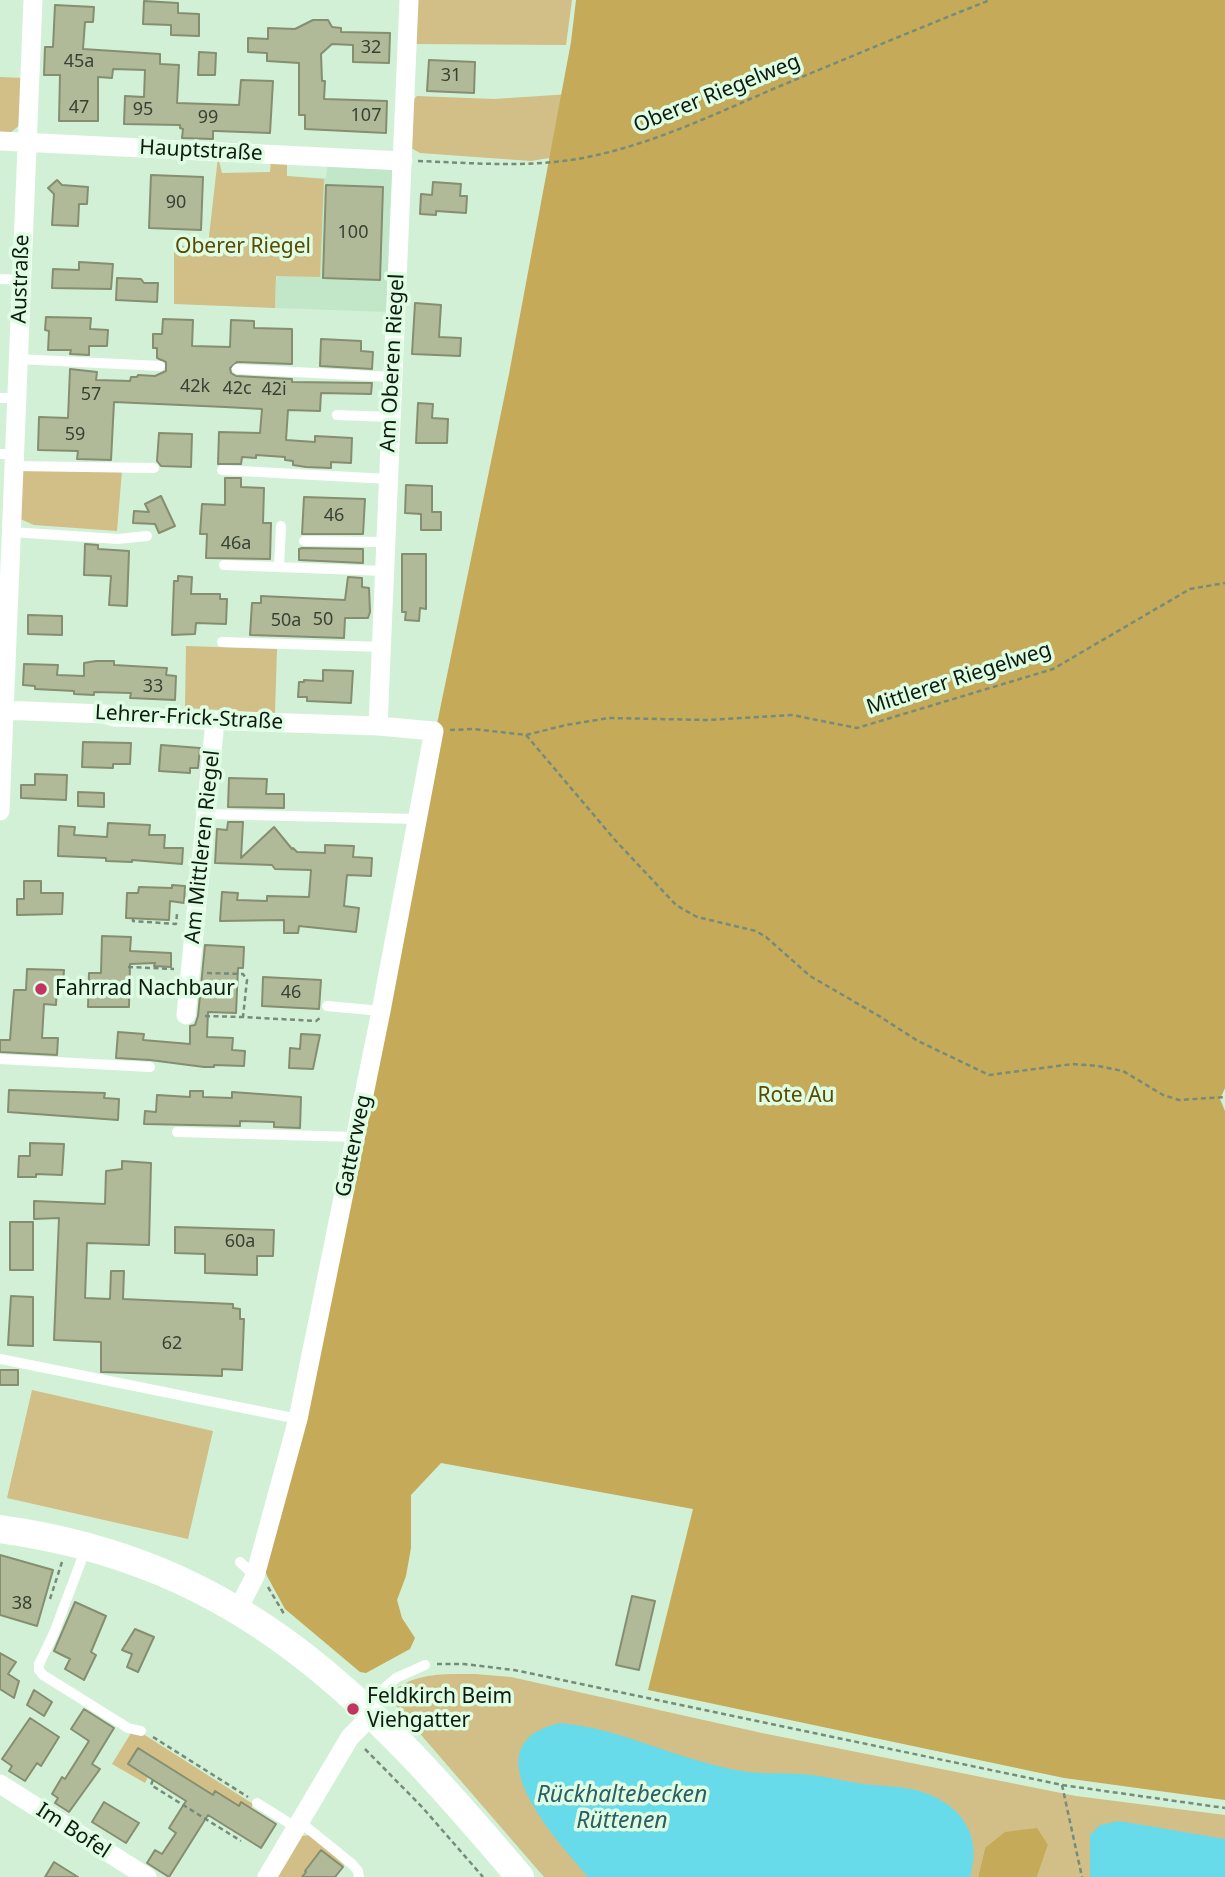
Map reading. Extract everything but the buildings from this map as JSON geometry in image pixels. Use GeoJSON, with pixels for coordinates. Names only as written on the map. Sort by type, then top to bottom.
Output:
{"type":"FeatureCollection","features":[{"type":"Feature","properties":{"kind":"main road"},"geometry":{"type":"LineString","coordinates":[[0,1529],[164,1572],[238,1609],[304,1655],[367,1711],[437,1783],[520,1877]]}},
{"type":"Feature","properties":{"kind":"street","name":"Austraße"},"geometry":{"type":"LineString","coordinates":[[0,811],[8,522],[8,398],[18,359],[33,0]]}},
{"type":"Feature","properties":{"kind":"street","name":"Am Oberen Riegel"},"geometry":{"type":"LineString","coordinates":[[378,726],[410,0]]}},
{"type":"Feature","properties":{"kind":"street","name":"Hauptstraße"},"geometry":{"type":"LineString","coordinates":[[0,141],[403,161]]}},
{"type":"Feature","properties":{"kind":"street","name":"Lehrer-Frick-Straße"},"geometry":{"type":"LineString","coordinates":[[2,710],[105,714],[114,718],[378,726]]}},
{"type":"Feature","properties":{"kind":"street","name":"Am Mittleren Riegel"},"geometry":{"type":"LineString","coordinates":[[186,1015],[182,966],[206,814],[215,721]]}},
{"type":"Feature","properties":{"kind":"street"},"geometry":{"type":"LineString","coordinates":[[378,726],[434,730]]}},
{"type":"Feature","properties":{"kind":"street","name":"Gatterweg"},"geometry":{"type":"LineString","coordinates":[[238,1609],[255,1576],[284,1448],[298,1419],[381,1011],[434,730]]}},
{"type":"Feature","properties":{"kind":"street"},"geometry":{"type":"LineString","coordinates":[[267,1877],[367,1711]]}},
{"type":"Feature","properties":{"kind":"street","name":"Im Bofel"},"geometry":{"type":"LineString","coordinates":[[0,1784],[146,1877]]}},
{"type":"Feature","properties":{"kind":"lane"},"geometry":{"type":"LineString","coordinates":[[0,279],[21,280]]}},
{"type":"Feature","properties":{"kind":"lane"},"geometry":{"type":"LineString","coordinates":[[18,359],[160,366]]}},
{"type":"Feature","properties":{"kind":"lane"},"geometry":{"type":"LineString","coordinates":[[237,369],[392,377]]}},
{"type":"Feature","properties":{"kind":"lane"},"geometry":{"type":"LineString","coordinates":[[337,415],[390,417]]}},
{"type":"Feature","properties":{"kind":"lane"},"geometry":{"type":"LineString","coordinates":[[9,458],[154,468]]}},
{"type":"Feature","properties":{"kind":"lane"},"geometry":{"type":"LineString","coordinates":[[222,470],[388,479]]}},
{"type":"Feature","properties":{"kind":"lane"},"geometry":{"type":"LineString","coordinates":[[8,522],[118,539],[147,536]]}},
{"type":"Feature","properties":{"kind":"lane"},"geometry":{"type":"LineString","coordinates":[[279,567],[281,526]]}},
{"type":"Feature","properties":{"kind":"lane"},"geometry":{"type":"LineString","coordinates":[[304,541],[386,542]]}},
{"type":"Feature","properties":{"kind":"lane"},"geometry":{"type":"LineString","coordinates":[[224,565],[384,571]]}},
{"type":"Feature","properties":{"kind":"lane"},"geometry":{"type":"LineString","coordinates":[[222,642],[382,647]]}},
{"type":"Feature","properties":{"kind":"lane"},"geometry":{"type":"LineString","coordinates":[[206,814],[417,819]]}},
{"type":"Feature","properties":{"kind":"lane"},"geometry":{"type":"LineString","coordinates":[[327,1006],[381,1011]]}},
{"type":"Feature","properties":{"kind":"lane"},"geometry":{"type":"LineString","coordinates":[[0,1059],[150,1067]]}},
{"type":"Feature","properties":{"kind":"lane"},"geometry":{"type":"LineString","coordinates":[[177,1132],[355,1137]]}},
{"type":"Feature","properties":{"kind":"lane"},"geometry":{"type":"LineString","coordinates":[[0,1359],[298,1419]]}},
{"type":"Feature","properties":{"kind":"lane"},"geometry":{"type":"LineString","coordinates":[[92,1553],[39,1664],[39,1670],[128,1728],[141,1731]]}},
{"type":"Feature","properties":{"kind":"lane"},"geometry":{"type":"LineString","coordinates":[[240,1562],[255,1576]]}},
{"type":"Feature","properties":{"kind":"lane"},"geometry":{"type":"LineString","coordinates":[[367,1711],[396,1678],[425,1665]]}},
{"type":"Feature","properties":{"kind":"lane"},"geometry":{"type":"LineString","coordinates":[[257,1803],[298,1825],[352,1864],[359,1877]]}},
{"type":"Feature","properties":{"kind":"path","name":"Oberer Riegelweg"},"geometry":{"type":"LineString","coordinates":[[403,161],[524,165],[584,158],[629,146],[667,134],[876,45],[990,0]]}},
{"type":"Feature","properties":{"kind":"path","name":"Mittlerer Riegelweg"},"geometry":{"type":"LineString","coordinates":[[434,730],[474,729],[526,735],[609,718],[709,720],[792,715],[857,728],[1053,668],[1190,589],[1225,583]]}},
{"type":"Feature","properties":{"kind":"path"},"geometry":{"type":"LineString","coordinates":[[526,735],[615,840],[676,905],[697,917],[756,931],[810,976],[918,1041],[989,1075],[1073,1064],[1098,1066],[1123,1071],[1163,1095],[1179,1100],[1225,1097]]}},
{"type":"Feature","properties":{"kind":"path"},"geometry":{"type":"LineString","coordinates":[[133,918],[133,921],[176,924],[177,914]]}},
{"type":"Feature","properties":{"kind":"path"},"geometry":{"type":"LineString","coordinates":[[128,967],[174,969],[182,966],[243,974],[247,980],[243,1017]]}},
{"type":"Feature","properties":{"kind":"path"},"geometry":{"type":"LineString","coordinates":[[186,1015],[316,1020],[327,1015],[327,1006]]}},
{"type":"Feature","properties":{"kind":"path"},"geometry":{"type":"LineString","coordinates":[[50,1599],[92,1553]]}},
{"type":"Feature","properties":{"kind":"path"},"geometry":{"type":"LineString","coordinates":[[425,1665],[464,1664],[514,1670],[1062,1785],[1225,1808]]}},
{"type":"Feature","properties":{"kind":"path"},"geometry":{"type":"LineString","coordinates":[[141,1731],[257,1803]]}},
{"type":"Feature","properties":{"kind":"path"},"geometry":{"type":"LineString","coordinates":[[358,1743],[378,1760],[484,1877]]}},
{"type":"Feature","properties":{"kind":"path"},"geometry":{"type":"LineString","coordinates":[[153,1780],[151,1785],[241,1841]]}},
{"type":"Feature","properties":{"kind":"path"},"geometry":{"type":"LineString","coordinates":[[1062,1785],[1082,1877]]}},
{"type":"Feature","properties":{"kind":"path"},"geometry":{"type":"LineString","coordinates":[[186,1807],[189,1802]]}},
{"type":"Feature","properties":{"kind":"shaded area"},"geometry":{"type":"Polygon","coordinates":[[[328,162],[393,168],[388,312],[275,308],[281,178],[326,178],[328,162]]]}},
{"type":"Feature","properties":{"kind":"green space"},"geometry":{"type":"Polygon","coordinates":[[[414,0],[572,0],[566,45],[413,44],[414,0]]]}},
{"type":"Feature","properties":{"kind":"green space","name":"Rote Au"},"geometry":{"type":"Polygon","coordinates":[[[576,0],[1225,0],[1225,1088],[1220,1099],[1225,1111],[1225,1800],[1064,1778],[648,1690],[693,1509],[441,1463],[411,1495],[411,1548],[406,1576],[397,1600],[402,1618],[415,1638],[410,1649],[366,1673],[360,1672],[285,1609],[267,1576],[264,1565],[509,374],[571,42],[576,0]]]}},
{"type":"Feature","properties":{"kind":"green space"},"geometry":{"type":"Polygon","coordinates":[[[0,77],[25,78],[22,123],[9,134],[0,133],[0,77]]]}},
{"type":"Feature","properties":{"kind":"green space"},"geometry":{"type":"Polygon","coordinates":[[[570,94],[561,156],[531,161],[420,153],[411,148],[411,102],[417,96],[494,99],[570,94]]]}},
{"type":"Feature","properties":{"kind":"green space","name":"Oberer Riegel"},"geometry":{"type":"Polygon","coordinates":[[[218,157],[222,173],[270,172],[271,159],[287,159],[287,176],[324,179],[320,277],[276,276],[275,308],[174,304],[174,246],[208,245],[218,157]]]}},
{"type":"Feature","properties":{"kind":"green space"},"geometry":{"type":"Polygon","coordinates":[[[20,469],[122,471],[117,531],[34,525],[18,518],[20,469]]]}},
{"type":"Feature","properties":{"kind":"green space"},"geometry":{"type":"Polygon","coordinates":[[[186,646],[277,649],[275,713],[185,708],[186,646]]]}},
{"type":"Feature","properties":{"kind":"green space"},"geometry":{"type":"Polygon","coordinates":[[[32,1390],[213,1431],[188,1539],[7,1498],[32,1390]]]}},
{"type":"Feature","properties":{"kind":"green space"},"geometry":{"type":"Polygon","coordinates":[[[441,1674],[511,1677],[762,1733],[1076,1796],[1225,1815],[1225,1877],[1037,1877],[1048,1845],[985,1848],[978,1877],[544,1877],[390,1699],[391,1693],[400,1686],[420,1678],[441,1674]]]}},
{"type":"Feature","properties":{"kind":"green space"},"geometry":{"type":"Polygon","coordinates":[[[131,1733],[143,1734],[253,1804],[251,1808],[241,1802],[226,1826],[213,1817],[213,1795],[139,1748],[148,1777],[145,1783],[112,1764],[131,1733]]]}},
{"type":"Feature","properties":{"kind":"green space"},"geometry":{"type":"Polygon","coordinates":[[[1037,1828],[1048,1845],[1037,1877],[978,1877],[985,1848],[1005,1832],[1037,1828]]]}},
{"type":"Feature","properties":{"kind":"green space"},"geometry":{"type":"Polygon","coordinates":[[[311,1835],[344,1865],[343,1867],[321,1850],[302,1877],[275,1877],[301,1836],[311,1835]]]}},
{"type":"Feature","properties":{"kind":"water","name":"Rückhaltebecken Rüttenen"},"geometry":{"type":"Polygon","coordinates":[[[561,1723],[606,1731],[692,1759],[736,1770],[816,1776],[910,1789],[931,1795],[955,1811],[970,1833],[973,1861],[970,1877],[588,1877],[541,1817],[527,1794],[519,1771],[520,1750],[533,1734],[561,1723]]]}},
{"type":"Feature","properties":{"kind":"water"},"geometry":{"type":"Polygon","coordinates":[[[1119,1821],[1225,1839],[1225,1877],[1090,1877],[1090,1835],[1100,1825],[1119,1821]]]}},
{"type":"Feature","properties":{"kind":"place","name":"Fahrrad Nachbaur"},"geometry":{"type":"Point","coordinates":[41,989]}},
{"type":"Feature","properties":{"kind":"place","name":"Feldkirch Beim Viehgatter"},"geometry":{"type":"Point","coordinates":[353,1709]}}]}
